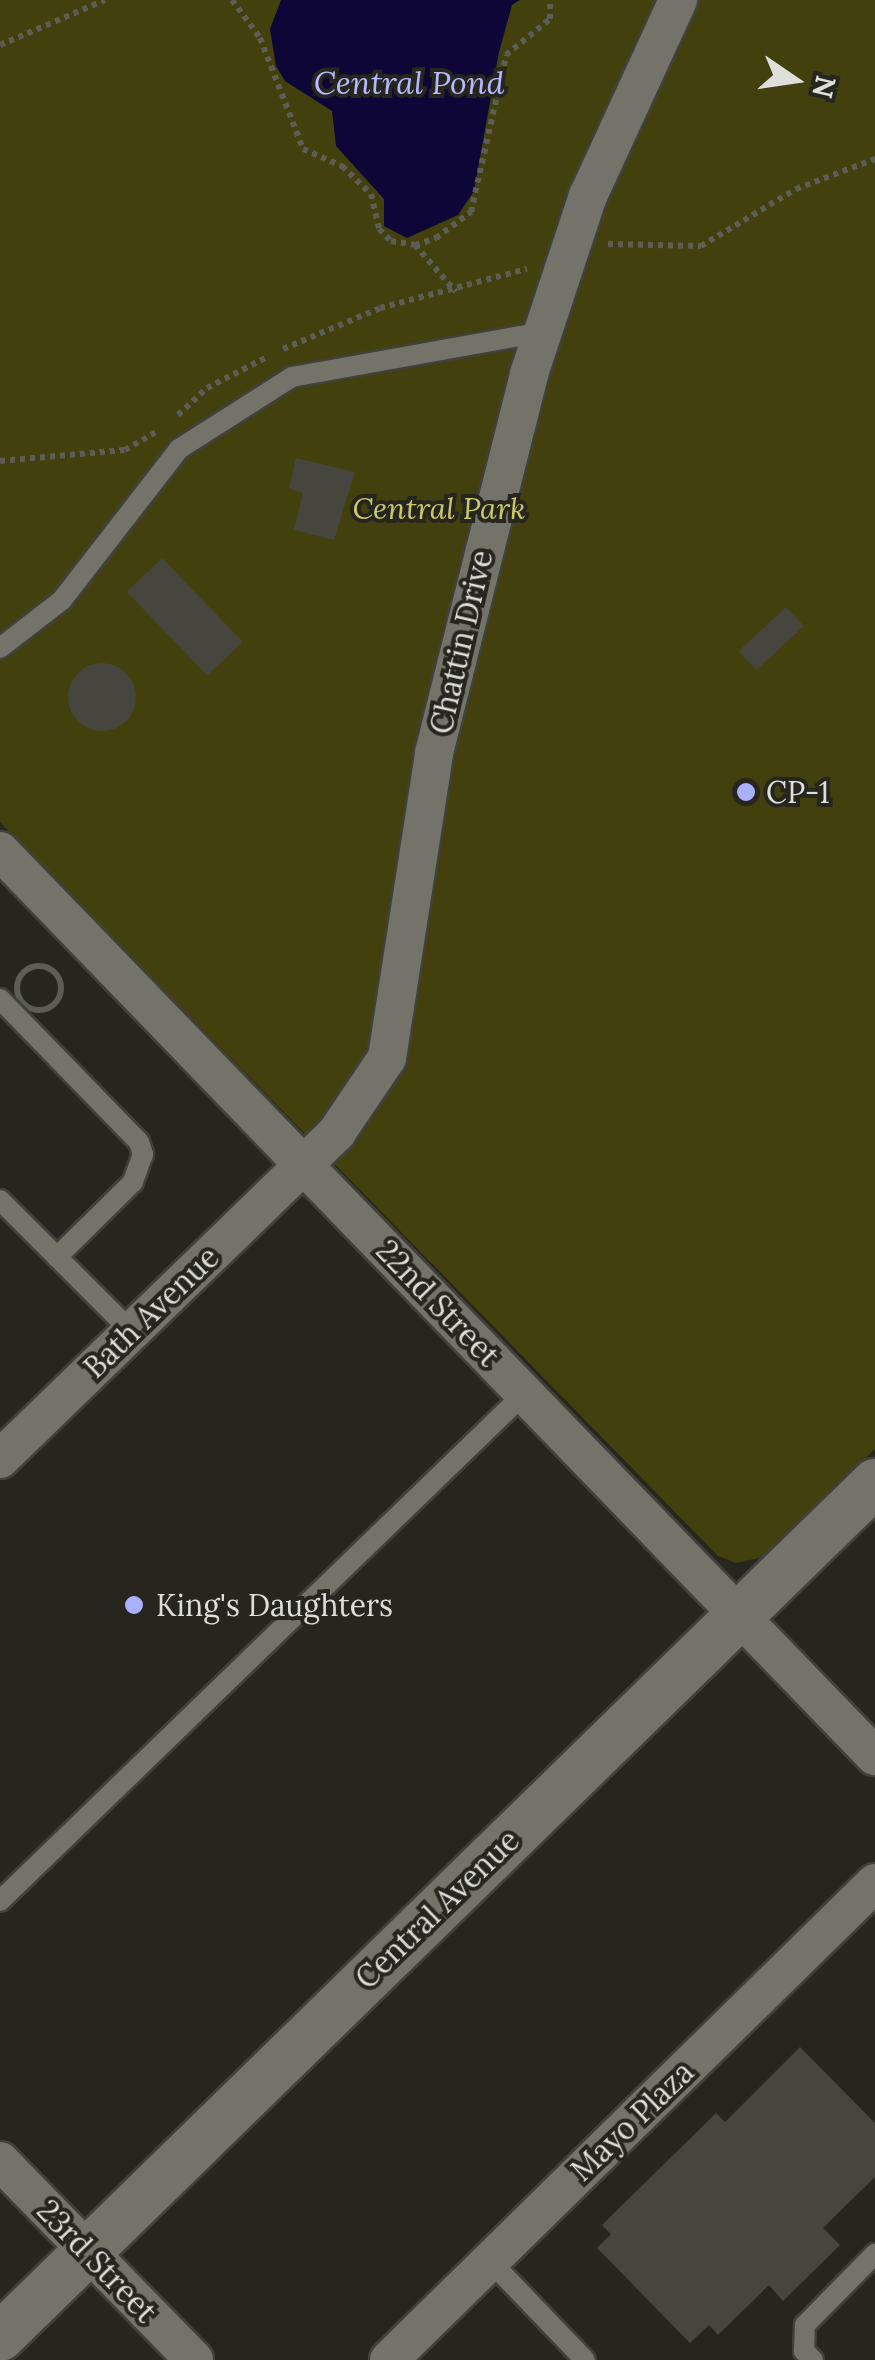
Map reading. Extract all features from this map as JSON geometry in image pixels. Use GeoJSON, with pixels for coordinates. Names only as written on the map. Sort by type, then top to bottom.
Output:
{"type":"FeatureCollection","features":[{"type":"Feature","properties":{"kind":"street","name":"Chattin Drive"},"geometry":{"type":"LineString","coordinates":[[302,1164],[361,1104],[396,1029],[434,753],[542,332],[566,256],[616,128],[678,0]]}},
{"type":"Feature","properties":{"kind":"street","name":"22nd Street"},"geometry":{"type":"LineString","coordinates":[[0,850],[875,1756]]}},
{"type":"Feature","properties":{"kind":"street","name":"Bath Avenue"},"geometry":{"type":"LineString","coordinates":[[0,1459],[302,1164]]}},
{"type":"Feature","properties":{"kind":"street","name":"Central Avenue"},"geometry":{"type":"LineString","coordinates":[[0,2337],[875,1482]]}},
{"type":"Feature","properties":{"kind":"street","name":"Mayo Plaza"},"geometry":{"type":"LineString","coordinates":[[389,2360],[875,1883]]}},
{"type":"Feature","properties":{"kind":"street","name":"23rd Street"},"geometry":{"type":"LineString","coordinates":[[0,2162],[194,2360]]}},
{"type":"Feature","properties":{"kind":"lane"},"geometry":{"type":"LineString","coordinates":[[0,648],[62,600],[178,449],[292,377],[542,332]]}},
{"type":"Feature","properties":{"kind":"lane"},"geometry":{"type":"LineString","coordinates":[[0,999],[139,1142],[143,1154],[134,1182],[58,1258]]}},
{"type":"Feature","properties":{"kind":"lane"},"geometry":{"type":"LineString","coordinates":[[0,1200],[131,1331]]}},
{"type":"Feature","properties":{"kind":"lane"},"geometry":{"type":"LineString","coordinates":[[0,1901],[525,1392]]}},
{"type":"Feature","properties":{"kind":"lane"},"geometry":{"type":"LineString","coordinates":[[813,2360],[804,2351],[805,2325],[875,2254]]}},
{"type":"Feature","properties":{"kind":"lane"},"geometry":{"type":"LineString","coordinates":[[490,2261],[585,2360]]}},
{"type":"Feature","properties":{"kind":"path"},"geometry":{"type":"LineString","coordinates":[[0,46],[105,0]]}},
{"type":"Feature","properties":{"kind":"path"},"geometry":{"type":"LineString","coordinates":[[232,0],[260,38],[303,149],[342,166],[371,194],[379,228],[391,241],[415,245],[436,238],[472,212],[506,56],[550,19],[550,0]]}},
{"type":"Feature","properties":{"kind":"path"},"geometry":{"type":"LineString","coordinates":[[566,256],[594,241],[640,249],[701,246],[796,189],[875,160]]}},
{"type":"Feature","properties":{"kind":"path"},"geometry":{"type":"LineString","coordinates":[[415,245],[456,293]]}},
{"type":"Feature","properties":{"kind":"path"},"geometry":{"type":"LineString","coordinates":[[19,978],[28,969],[50,969],[62,988],[49,1008]]}},
{"type":"Feature","properties":{"kind":"green space","name":"Central Park"},"geometry":{"type":"Polygon","coordinates":[[[0,0],[875,0],[875,1449],[763,1557],[736,1563],[718,1556],[0,822],[0,0]]]}},
{"type":"Feature","properties":{"kind":"water","name":"Central Pond"},"geometry":{"type":"Polygon","coordinates":[[[281,0],[520,0],[512,5],[499,52],[474,191],[458,215],[407,238],[384,226],[384,199],[336,146],[332,111],[285,81],[276,66],[270,29],[281,0]]]}},
{"type":"Feature","properties":{"kind":"building"},"geometry":{"type":"Polygon","coordinates":[[[296,458],[355,472],[334,540],[294,530],[303,493],[289,489],[296,458]]]}},
{"type":"Feature","properties":{"kind":"building"},"geometry":{"type":"Polygon","coordinates":[[[162,558],[243,641],[207,675],[127,592],[162,558]]]}},
{"type":"Feature","properties":{"kind":"building"},"geometry":{"type":"Polygon","coordinates":[[[786,607],[804,626],[756,670],[738,651],[786,607]]]}},
{"type":"Feature","properties":{"kind":"building"},"geometry":{"type":"Polygon","coordinates":[[[102,663],[126,673],[136,697],[126,721],[102,731],[78,721],[68,697],[78,673],[102,663]]]}},
{"type":"Feature","properties":{"kind":"building"},"geometry":{"type":"Polygon","coordinates":[[[800,2047],[875,2123],[875,2177],[823,2228],[840,2245],[783,2301],[769,2285],[718,2335],[709,2325],[690,2343],[597,2248],[611,2234],[602,2225],[716,2113],[725,2122],[800,2047]]]}},
{"type":"Feature","properties":{"kind":"place","name":"CP-1"},"geometry":{"type":"Point","coordinates":[746,792]}},
{"type":"Feature","properties":{"kind":"place","name":"King's Daughters"},"geometry":{"type":"Point","coordinates":[134,1605]}}]}
